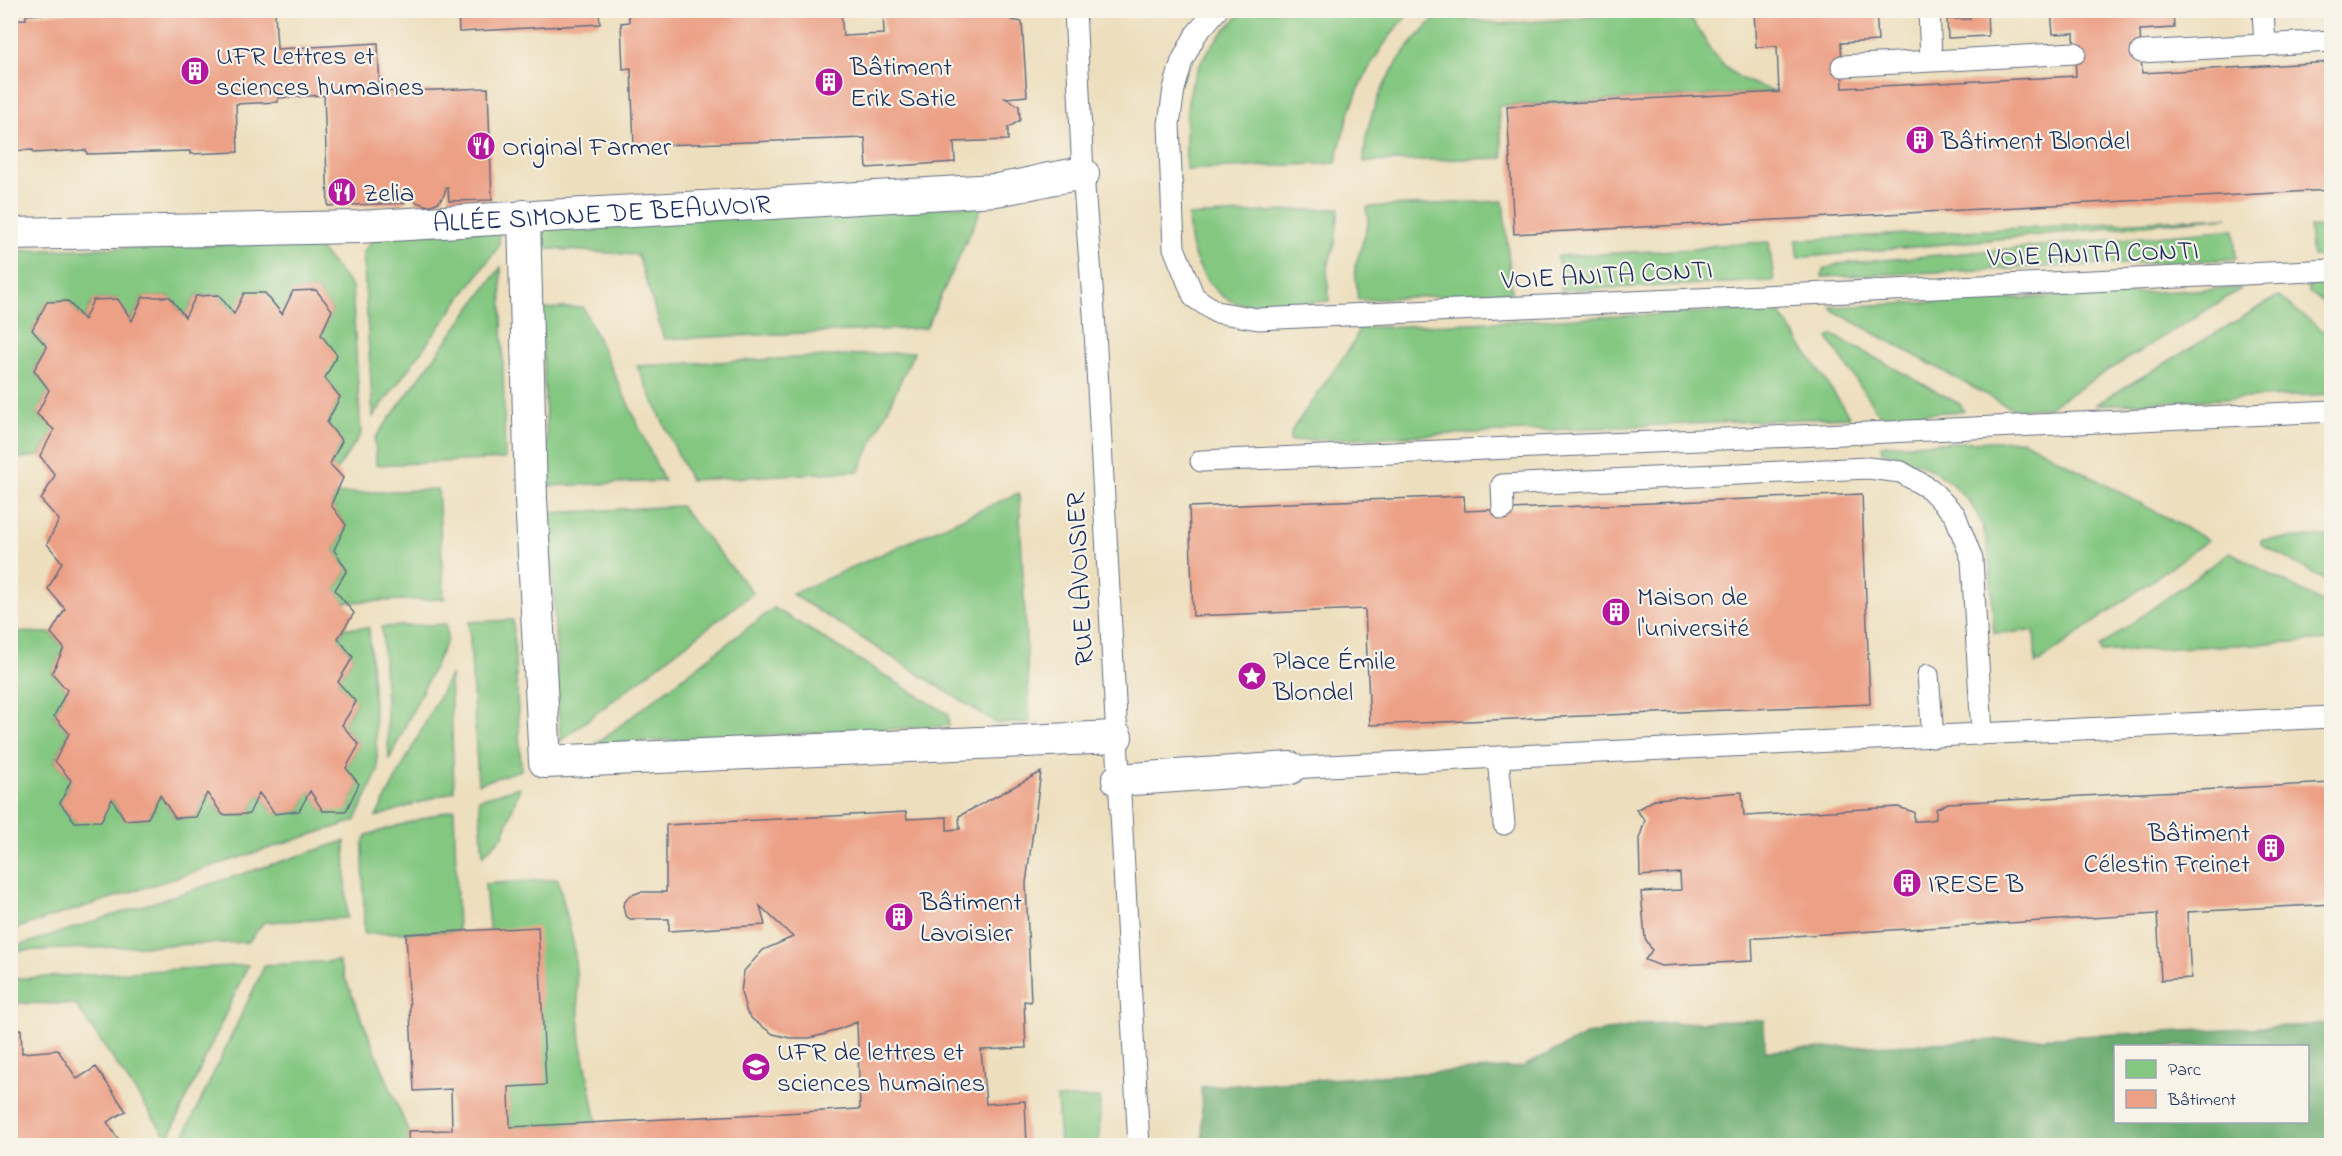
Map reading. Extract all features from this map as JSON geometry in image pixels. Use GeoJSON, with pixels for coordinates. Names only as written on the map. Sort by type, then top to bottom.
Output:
{"type":"FeatureCollection","features":[{"type":"Feature","properties":{"kind":"street","name":"ALLÉE SIMONE DE BEAUVOIR"},"geometry":{"type":"LineString","coordinates":[[10,234],[348,227],[996,190],[1042,182],[1058,176],[1083,174]]}},
{"type":"Feature","properties":{"kind":"street"},"geometry":{"type":"LineString","coordinates":[[524,216],[531,498],[545,762],[1116,737]]}},
{"type":"Feature","properties":{"kind":"street"},"geometry":{"type":"LineString","coordinates":[[1118,780],[1290,768]]}},
{"type":"Feature","properties":{"kind":"lane","name":"RUE LAVOISIER"},"geometry":{"type":"LineString","coordinates":[[1075,10],[1083,174],[1094,313],[1139,1146]]}},
{"type":"Feature","properties":{"kind":"lane","name":"VOIE ANITA CONTI"},"geometry":{"type":"LineString","coordinates":[[1217,10],[1196,34],[1182,61],[1169,124],[1174,248],[1194,297],[1216,312],[1269,318],[2331,270]]}},
{"type":"Feature","properties":{"kind":"lane"},"geometry":{"type":"LineString","coordinates":[[1929,10],[1931,60]]}},
{"type":"Feature","properties":{"kind":"lane"},"geometry":{"type":"LineString","coordinates":[[2263,10],[2265,46]]}},
{"type":"Feature","properties":{"kind":"lane"},"geometry":{"type":"LineString","coordinates":[[2141,52],[2331,41]]}},
{"type":"Feature","properties":{"kind":"lane"},"geometry":{"type":"LineString","coordinates":[[1842,66],[2075,54]]}},
{"type":"Feature","properties":{"kind":"lane"},"geometry":{"type":"LineString","coordinates":[[1201,461],[2331,411]]}},
{"type":"Feature","properties":{"kind":"lane"},"geometry":{"type":"LineString","coordinates":[[1503,509],[1502,485],[1868,468],[1901,472],[1930,489],[1955,515],[1972,559],[1982,734]]}},
{"type":"Feature","properties":{"kind":"lane"},"geometry":{"type":"LineString","coordinates":[[1928,675],[1932,737]]}},
{"type":"Feature","properties":{"kind":"lane"},"geometry":{"type":"LineString","coordinates":[[1290,768],[2331,717]]}},
{"type":"Feature","properties":{"kind":"lane"},"geometry":{"type":"LineString","coordinates":[[1498,757],[1504,824]]}},
{"type":"Feature","properties":{"kind":"green space"},"geometry":{"type":"Polygon","coordinates":[[[1244,11],[1411,11],[1383,46],[1362,81],[1347,120],[1336,163],[1186,170],[1186,120],[1192,82],[1210,48],[1244,11]]]}},
{"type":"Feature","properties":{"kind":"green space"},"geometry":{"type":"Polygon","coordinates":[[[1442,11],[1455,17],[1501,24],[1581,18],[1632,11],[1680,11],[1695,24],[1712,52],[1733,73],[1750,83],[1779,92],[1498,106],[1503,158],[1364,162],[1370,121],[1386,81],[1406,51],[1442,11]]]}},
{"type":"Feature","properties":{"kind":"green space"},"geometry":{"type":"Polygon","coordinates":[[[1503,201],[1512,292],[1358,300],[1355,267],[1368,225],[1367,207],[1503,201]]]}},
{"type":"Feature","properties":{"kind":"green space"},"geometry":{"type":"Polygon","coordinates":[[[983,205],[926,328],[664,339],[638,255],[539,248],[538,225],[983,205]]]}},
{"type":"Feature","properties":{"kind":"green space"},"geometry":{"type":"Polygon","coordinates":[[[1339,208],[1335,244],[1327,267],[1329,301],[1283,305],[1237,303],[1214,289],[1194,256],[1188,216],[1339,208]]]}},
{"type":"Feature","properties":{"kind":"green space"},"geometry":{"type":"Polygon","coordinates":[[[2228,217],[1798,258],[1796,240],[2228,217]]]}},
{"type":"Feature","properties":{"kind":"green space"},"geometry":{"type":"Polygon","coordinates":[[[2309,227],[2331,228],[2331,256],[2312,257],[2309,227]]]}},
{"type":"Feature","properties":{"kind":"green space"},"geometry":{"type":"Polygon","coordinates":[[[2234,229],[2236,259],[1822,277],[1823,270],[1837,264],[2234,229]]]}},
{"type":"Feature","properties":{"kind":"green space"},"geometry":{"type":"Polygon","coordinates":[[[499,230],[499,246],[373,417],[363,252],[376,235],[499,230]]]}},
{"type":"Feature","properties":{"kind":"green space"},"geometry":{"type":"Polygon","coordinates":[[[314,242],[352,287],[361,434],[336,471],[330,464],[342,441],[327,423],[340,397],[325,378],[321,335],[332,310],[316,290],[293,291],[282,314],[234,314],[219,295],[196,296],[185,317],[170,297],[143,297],[132,321],[117,299],[93,300],[84,320],[68,301],[47,302],[32,330],[47,347],[34,370],[49,390],[37,414],[54,430],[40,456],[11,459],[10,251],[314,242]]]}},
{"type":"Feature","properties":{"kind":"green space"},"geometry":{"type":"Polygon","coordinates":[[[1769,242],[1774,281],[1561,290],[1558,256],[1695,249],[1716,245],[1769,242]]]}},
{"type":"Feature","properties":{"kind":"green space"},"geometry":{"type":"Polygon","coordinates":[[[501,267],[505,459],[376,465],[375,438],[501,267]]]}},
{"type":"Feature","properties":{"kind":"green space"},"geometry":{"type":"Polygon","coordinates":[[[2332,283],[2331,308],[2309,292],[2309,284],[2332,283]]]}},
{"type":"Feature","properties":{"kind":"green space"},"geometry":{"type":"Polygon","coordinates":[[[2241,289],[2047,408],[2012,409],[1834,311],[1831,307],[2241,289]]]}},
{"type":"Feature","properties":{"kind":"green space"},"geometry":{"type":"Polygon","coordinates":[[[2278,296],[2331,337],[2331,394],[2095,405],[2278,296]]]}},
{"type":"Feature","properties":{"kind":"green space"},"geometry":{"type":"Polygon","coordinates":[[[583,307],[664,481],[549,486],[541,309],[583,307]]]}},
{"type":"Feature","properties":{"kind":"green space"},"geometry":{"type":"Polygon","coordinates":[[[1777,309],[1850,417],[1290,441],[1292,430],[1354,342],[1359,328],[1777,309]]]}},
{"type":"Feature","properties":{"kind":"green space"},"geometry":{"type":"Polygon","coordinates":[[[1833,335],[1960,404],[1964,411],[1880,416],[1828,338],[1833,335]]]}},
{"type":"Feature","properties":{"kind":"green space"},"geometry":{"type":"Polygon","coordinates":[[[914,352],[859,471],[690,480],[637,366],[914,352]]]}},
{"type":"Feature","properties":{"kind":"green space"},"geometry":{"type":"Polygon","coordinates":[[[2023,440],[2208,540],[2036,664],[2034,631],[1994,633],[1987,543],[1979,518],[1971,505],[1962,493],[1938,474],[1910,460],[1882,452],[1881,445],[2023,440]]]}},
{"type":"Feature","properties":{"kind":"green space"},"geometry":{"type":"Polygon","coordinates":[[[438,489],[444,599],[344,602],[335,590],[347,570],[334,550],[346,525],[331,505],[336,494],[438,489]]]}},
{"type":"Feature","properties":{"kind":"green space"},"geometry":{"type":"Polygon","coordinates":[[[1019,493],[1030,722],[998,724],[792,594],[1019,493]]]}},
{"type":"Feature","properties":{"kind":"green space"},"geometry":{"type":"Polygon","coordinates":[[[680,506],[753,593],[560,741],[550,513],[680,506]]]}},
{"type":"Feature","properties":{"kind":"green space"},"geometry":{"type":"Polygon","coordinates":[[[2331,536],[2331,583],[2261,544],[2261,540],[2331,536]]]}},
{"type":"Feature","properties":{"kind":"green space"},"geometry":{"type":"Polygon","coordinates":[[[2230,552],[2331,607],[2331,640],[2101,652],[2099,647],[2230,552]]]}},
{"type":"Feature","properties":{"kind":"green space"},"geometry":{"type":"Polygon","coordinates":[[[774,608],[948,714],[949,726],[596,744],[774,608]]]}},
{"type":"Feature","properties":{"kind":"green space"},"geometry":{"type":"Polygon","coordinates":[[[513,620],[521,770],[478,784],[469,622],[513,620]]]}},
{"type":"Feature","properties":{"kind":"green space"},"geometry":{"type":"Polygon","coordinates":[[[446,624],[447,640],[389,760],[382,627],[446,624]]]}},
{"type":"Feature","properties":{"kind":"green space"},"geometry":{"type":"Polygon","coordinates":[[[345,628],[369,628],[378,771],[355,821],[11,930],[10,632],[51,633],[64,648],[52,673],[67,690],[54,716],[69,733],[55,761],[71,780],[60,803],[75,822],[112,799],[125,820],[148,818],[160,795],[175,818],[196,817],[207,793],[223,815],[249,814],[259,793],[275,814],[299,811],[310,791],[323,811],[346,810],[359,784],[346,768],[359,745],[342,725],[356,703],[338,682],[353,657],[338,638],[345,628]]]}},
{"type":"Feature","properties":{"kind":"green space"},"geometry":{"type":"Polygon","coordinates":[[[450,675],[454,791],[376,817],[450,675]]]}},
{"type":"Feature","properties":{"kind":"green space"},"geometry":{"type":"Polygon","coordinates":[[[520,787],[503,836],[483,855],[479,799],[520,787]]]}},
{"type":"Feature","properties":{"kind":"green space"},"geometry":{"type":"Polygon","coordinates":[[[454,809],[458,931],[364,934],[363,843],[367,835],[454,809]]]}},
{"type":"Feature","properties":{"kind":"green space"},"geometry":{"type":"Polygon","coordinates":[[[345,841],[347,918],[264,922],[248,942],[12,951],[11,948],[345,841]]]}},
{"type":"Feature","properties":{"kind":"green space"},"geometry":{"type":"Polygon","coordinates":[[[558,879],[574,946],[581,1041],[597,1123],[510,1127],[506,1066],[485,884],[558,879]]]}},
{"type":"Feature","properties":{"kind":"green space"},"geometry":{"type":"Polygon","coordinates":[[[338,961],[408,1131],[409,1145],[179,1146],[265,965],[338,961]]]}},
{"type":"Feature","properties":{"kind":"green space"},"geometry":{"type":"Polygon","coordinates":[[[248,965],[168,1139],[75,1004],[12,1003],[11,979],[248,965]]]}},
{"type":"Feature","properties":{"kind":"green space"},"geometry":{"type":"Polygon","coordinates":[[[1764,1020],[1765,1051],[2331,1024],[2331,1145],[1203,1145],[1201,1087],[1522,1067],[1586,1035],[1643,1024],[1764,1020]]]}},
{"type":"Feature","properties":{"kind":"green space"},"geometry":{"type":"Polygon","coordinates":[[[1057,1098],[1100,1098],[1099,1145],[1060,1145],[1057,1098]]]}},
{"type":"Feature","properties":{"kind":"building","name":"UFR Lettres et sciences humaines"},"geometry":{"type":"Polygon","coordinates":[[[78,10],[275,10],[277,49],[378,43],[380,92],[488,88],[492,200],[449,201],[448,188],[446,188],[439,202],[428,206],[416,202],[411,189],[404,189],[405,203],[328,206],[324,95],[278,98],[278,102],[236,104],[238,152],[87,154],[86,150],[33,153],[33,150],[10,151],[10,20],[26,19],[26,15],[79,12],[78,10]]]}},
{"type":"Feature","properties":{"kind":"building"},"geometry":{"type":"Polygon","coordinates":[[[458,10],[599,10],[600,24],[459,32],[458,10]]]}},
{"type":"Feature","properties":{"kind":"building","name":"Bâtiment Erik Satie"},"geometry":{"type":"Polygon","coordinates":[[[628,10],[841,10],[843,36],[884,34],[883,10],[1012,10],[1011,20],[1022,22],[1027,96],[1005,98],[1019,106],[1020,120],[1008,128],[1008,140],[954,142],[955,162],[867,168],[865,138],[634,146],[631,68],[623,69],[621,23],[629,22],[628,10]]]}},
{"type":"Feature","properties":{"kind":"building","name":"Bâtiment Blondel"},"geometry":{"type":"Polygon","coordinates":[[[1754,10],[1876,10],[1878,41],[1841,43],[1843,88],[2076,76],[2074,33],[2053,34],[2051,10],[2173,10],[2174,28],[2140,30],[2142,73],[2332,62],[2332,190],[1514,234],[1507,106],[1779,92],[1777,46],[1756,47],[1754,10]]]}},
{"type":"Feature","properties":{"kind":"building"},"geometry":{"type":"Polygon","coordinates":[[[1970,10],[1987,10],[1988,36],[1948,38],[1947,19],[1970,19],[1970,10]]]}},
{"type":"Feature","properties":{"kind":"building"},"geometry":{"type":"Polygon","coordinates":[[[316,290],[332,310],[321,335],[337,355],[325,378],[340,397],[327,423],[342,441],[330,464],[343,478],[331,505],[346,525],[334,550],[347,570],[335,590],[354,613],[338,638],[353,657],[338,682],[356,702],[342,725],[359,745],[346,768],[359,784],[346,811],[323,811],[310,791],[299,811],[275,814],[259,793],[249,814],[223,815],[207,793],[196,817],[175,818],[160,795],[148,818],[125,820],[112,799],[101,821],[75,822],[60,803],[71,780],[55,761],[69,733],[54,716],[67,690],[52,673],[64,648],[51,633],[65,609],[48,589],[62,562],[47,544],[59,520],[41,500],[55,475],[40,456],[54,430],[37,414],[49,390],[34,370],[47,347],[32,330],[47,302],[68,301],[84,320],[93,300],[118,299],[132,321],[143,297],[170,297],[185,317],[196,296],[219,295],[234,314],[244,293],[265,293],[282,314],[293,291],[316,290]]]}},
{"type":"Feature","properties":{"kind":"building","name":"Maison de l'université"},"geometry":{"type":"Polygon","coordinates":[[[1862,494],[1870,704],[1370,725],[1365,609],[1193,616],[1189,507],[1464,496],[1465,511],[1862,494]]]}},
{"type":"Feature","properties":{"kind":"building"},"geometry":{"type":"Polygon","coordinates":[[[1041,772],[1026,883],[1031,1002],[1024,1001],[1026,1048],[981,1050],[986,1104],[1025,1101],[1027,1146],[409,1146],[408,1131],[452,1130],[451,1089],[414,1091],[406,934],[538,927],[546,1085],[509,1087],[510,1127],[860,1109],[857,1022],[826,1034],[809,1038],[790,1038],[773,1034],[747,1013],[741,992],[744,971],[763,950],[793,937],[760,906],[765,925],[669,931],[669,919],[630,919],[625,915],[623,905],[629,896],[640,892],[666,892],[666,825],[906,812],[907,819],[947,817],[947,830],[960,829],[959,816],[1041,772]]]}},
{"type":"Feature","properties":{"kind":"building","name":"IRESE B"},"geometry":{"type":"Polygon","coordinates":[[[2332,783],[2332,904],[2187,912],[2191,978],[2161,980],[2157,914],[1752,938],[1753,961],[1661,966],[1645,960],[1652,950],[1645,938],[1641,892],[1681,890],[1680,873],[1640,876],[1639,839],[1645,820],[1636,810],[1656,799],[1742,792],[1744,816],[1898,807],[1914,812],[1914,821],[1922,821],[1936,819],[1936,809],[1948,803],[2332,783]]]}},
{"type":"Feature","properties":{"kind":"building"},"geometry":{"type":"Polygon","coordinates":[[[21,1029],[22,1053],[58,1050],[77,1079],[96,1067],[126,1111],[107,1122],[123,1146],[10,1146],[10,1030],[21,1029]]]}},
{"type":"Feature","properties":{"kind":"place","name":"UFR Lettres et sciences humaines"},"geometry":{"type":"Point","coordinates":[195,71]}},
{"type":"Feature","properties":{"kind":"place","name":"Bâtiment Erik Satie"},"geometry":{"type":"Point","coordinates":[829,82]}},
{"type":"Feature","properties":{"kind":"place","name":"Bâtiment Blondel"},"geometry":{"type":"Point","coordinates":[1920,140]}},
{"type":"Feature","properties":{"kind":"place","name":"Original Farmer"},"geometry":{"type":"Point","coordinates":[481,146]}},
{"type":"Feature","properties":{"kind":"place","name":"Zelia"},"geometry":{"type":"Point","coordinates":[342,192]}},
{"type":"Feature","properties":{"kind":"place","name":"Maison de l'université"},"geometry":{"type":"Point","coordinates":[1616,612]}},
{"type":"Feature","properties":{"kind":"place","name":"Place Émile Blondel"},"geometry":{"type":"Point","coordinates":[1252,676]}},
{"type":"Feature","properties":{"kind":"place","name":"Bâtiment Célestin Freinet"},"geometry":{"type":"Point","coordinates":[2271,848]}},
{"type":"Feature","properties":{"kind":"place","name":"IRESE B"},"geometry":{"type":"Point","coordinates":[1907,883]}},
{"type":"Feature","properties":{"kind":"place","name":"Bâtiment Lavoisier"},"geometry":{"type":"Point","coordinates":[899,917]}},
{"type":"Feature","properties":{"kind":"place","name":"UFR de lettres et sciences humaines"},"geometry":{"type":"Point","coordinates":[756,1067]}}]}
